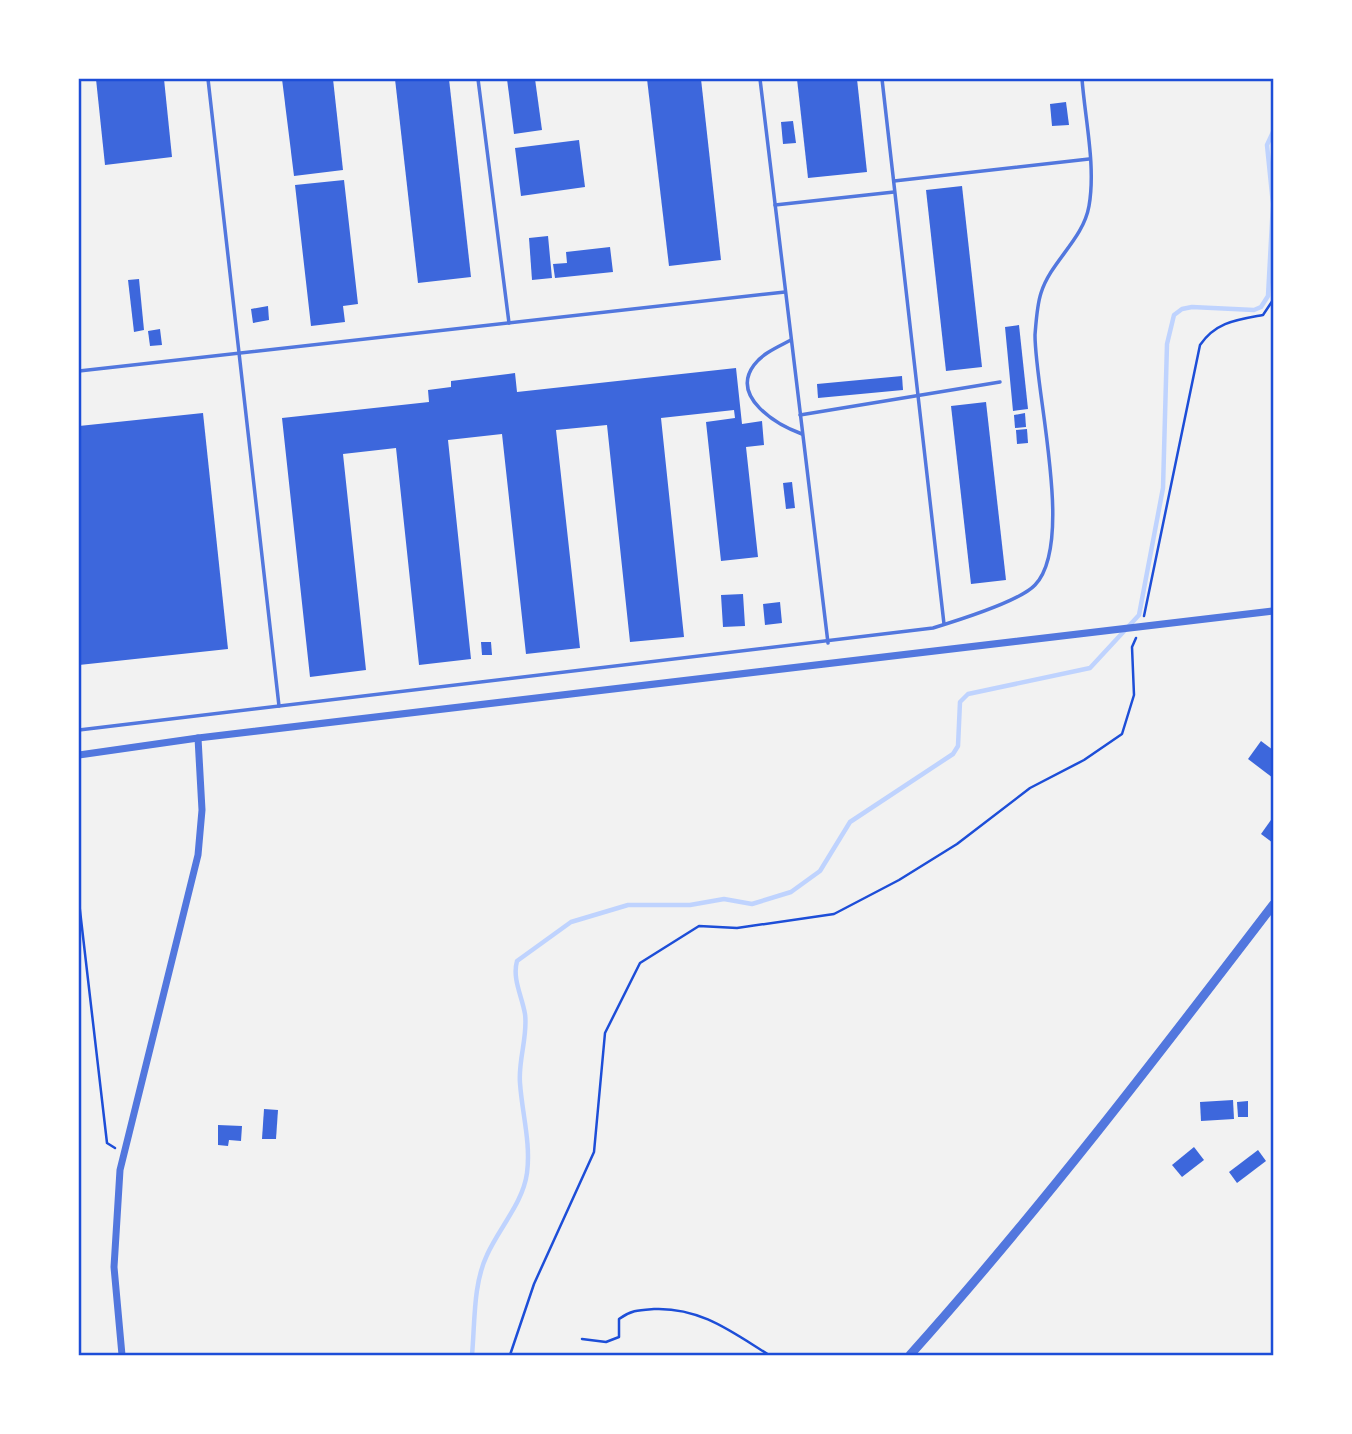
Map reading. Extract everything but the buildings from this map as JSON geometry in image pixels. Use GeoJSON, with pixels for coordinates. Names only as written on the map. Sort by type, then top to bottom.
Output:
{"type":"FeatureCollection","features":[{"type":"Feature","properties":{"kind":"street"},"geometry":{"type":"LineString","coordinates":[[79,755],[198,738],[1273,611]]}},
{"type":"Feature","properties":{"kind":"street"},"geometry":{"type":"LineString","coordinates":[[122,1355],[114,1267],[120,1170],[198,855],[202,810],[198,738]]}},
{"type":"Feature","properties":{"kind":"street"},"geometry":{"type":"LineString","coordinates":[[910,1355],[993,1262],[1151,1066],[1273,905]]}},
{"type":"Feature","properties":{"kind":"lane"},"geometry":{"type":"LineString","coordinates":[[208,79],[279,707]]}},
{"type":"Feature","properties":{"kind":"lane"},"geometry":{"type":"LineString","coordinates":[[478,79],[509,323]]}},
{"type":"Feature","properties":{"kind":"lane"},"geometry":{"type":"LineString","coordinates":[[760,79],[828,643]]}},
{"type":"Feature","properties":{"kind":"lane"},"geometry":{"type":"LineString","coordinates":[[882,79],[944,624]]}},
{"type":"Feature","properties":{"kind":"lane"},"geometry":{"type":"LineString","coordinates":[[79,730],[828,643],[944,624],[981,613],[1035,586],[1051,556],[1053,515],[1035,335],[1041,293],[1081,230],[1089,206],[1089,159],[1082,79]]}},
{"type":"Feature","properties":{"kind":"lane"},"geometry":{"type":"LineString","coordinates":[[894,181],[1089,159]]}},
{"type":"Feature","properties":{"kind":"lane"},"geometry":{"type":"LineString","coordinates":[[775,205],[895,192]]}},
{"type":"Feature","properties":{"kind":"lane"},"geometry":{"type":"LineString","coordinates":[[79,371],[785,292]]}},
{"type":"Feature","properties":{"kind":"lane"},"geometry":{"type":"LineString","coordinates":[[791,340],[766,353],[754,364],[748,376],[748,388],[763,411],[777,423],[802,434]]}},
{"type":"Feature","properties":{"kind":"lane"},"geometry":{"type":"LineString","coordinates":[[800,415],[918,398],[1000,382]]}},
{"type":"Feature","properties":{"kind":"path"},"geometry":{"type":"LineString","coordinates":[[1144,625],[1200,345],[1210,331],[1225,322],[1263,315],[1273,300]]}},
{"type":"Feature","properties":{"kind":"path"},"geometry":{"type":"LineString","coordinates":[[510,1355],[534,1284],[594,1152],[605,1033],[640,963],[699,926],[737,928],[834,914],[909,874],[957,844],[1030,788],[1084,760],[1122,734],[1134,695],[1132,647],[1136,636]]}},
{"type":"Feature","properties":{"kind":"path"},"geometry":{"type":"LineString","coordinates":[[79,902],[107,1143],[123,1154]]}},
{"type":"Feature","properties":{"kind":"path"},"geometry":{"type":"LineString","coordinates":[[582,1339],[606,1342],[619,1337],[619,1319],[631,1310],[674,1308],[706,1317],[769,1355]]}},
{"type":"Feature","properties":{"kind":"waterway"},"geometry":{"type":"LineString","coordinates":[[472,1355],[474,1317],[482,1266],[521,1195],[527,1173],[527,1139],[520,1074],[526,1023],[517,981],[517,961],[571,922],[628,905],[690,905],[724,899],[752,904],[791,892],[820,871],[850,822],[953,754],[958,746],[960,702],[968,694],[1090,668],[1139,615],[1163,488],[1167,344],[1174,315],[1182,309],[1192,307],[1254,310],[1261,307],[1268,296],[1273,204],[1267,145],[1273,132]]}}]}
